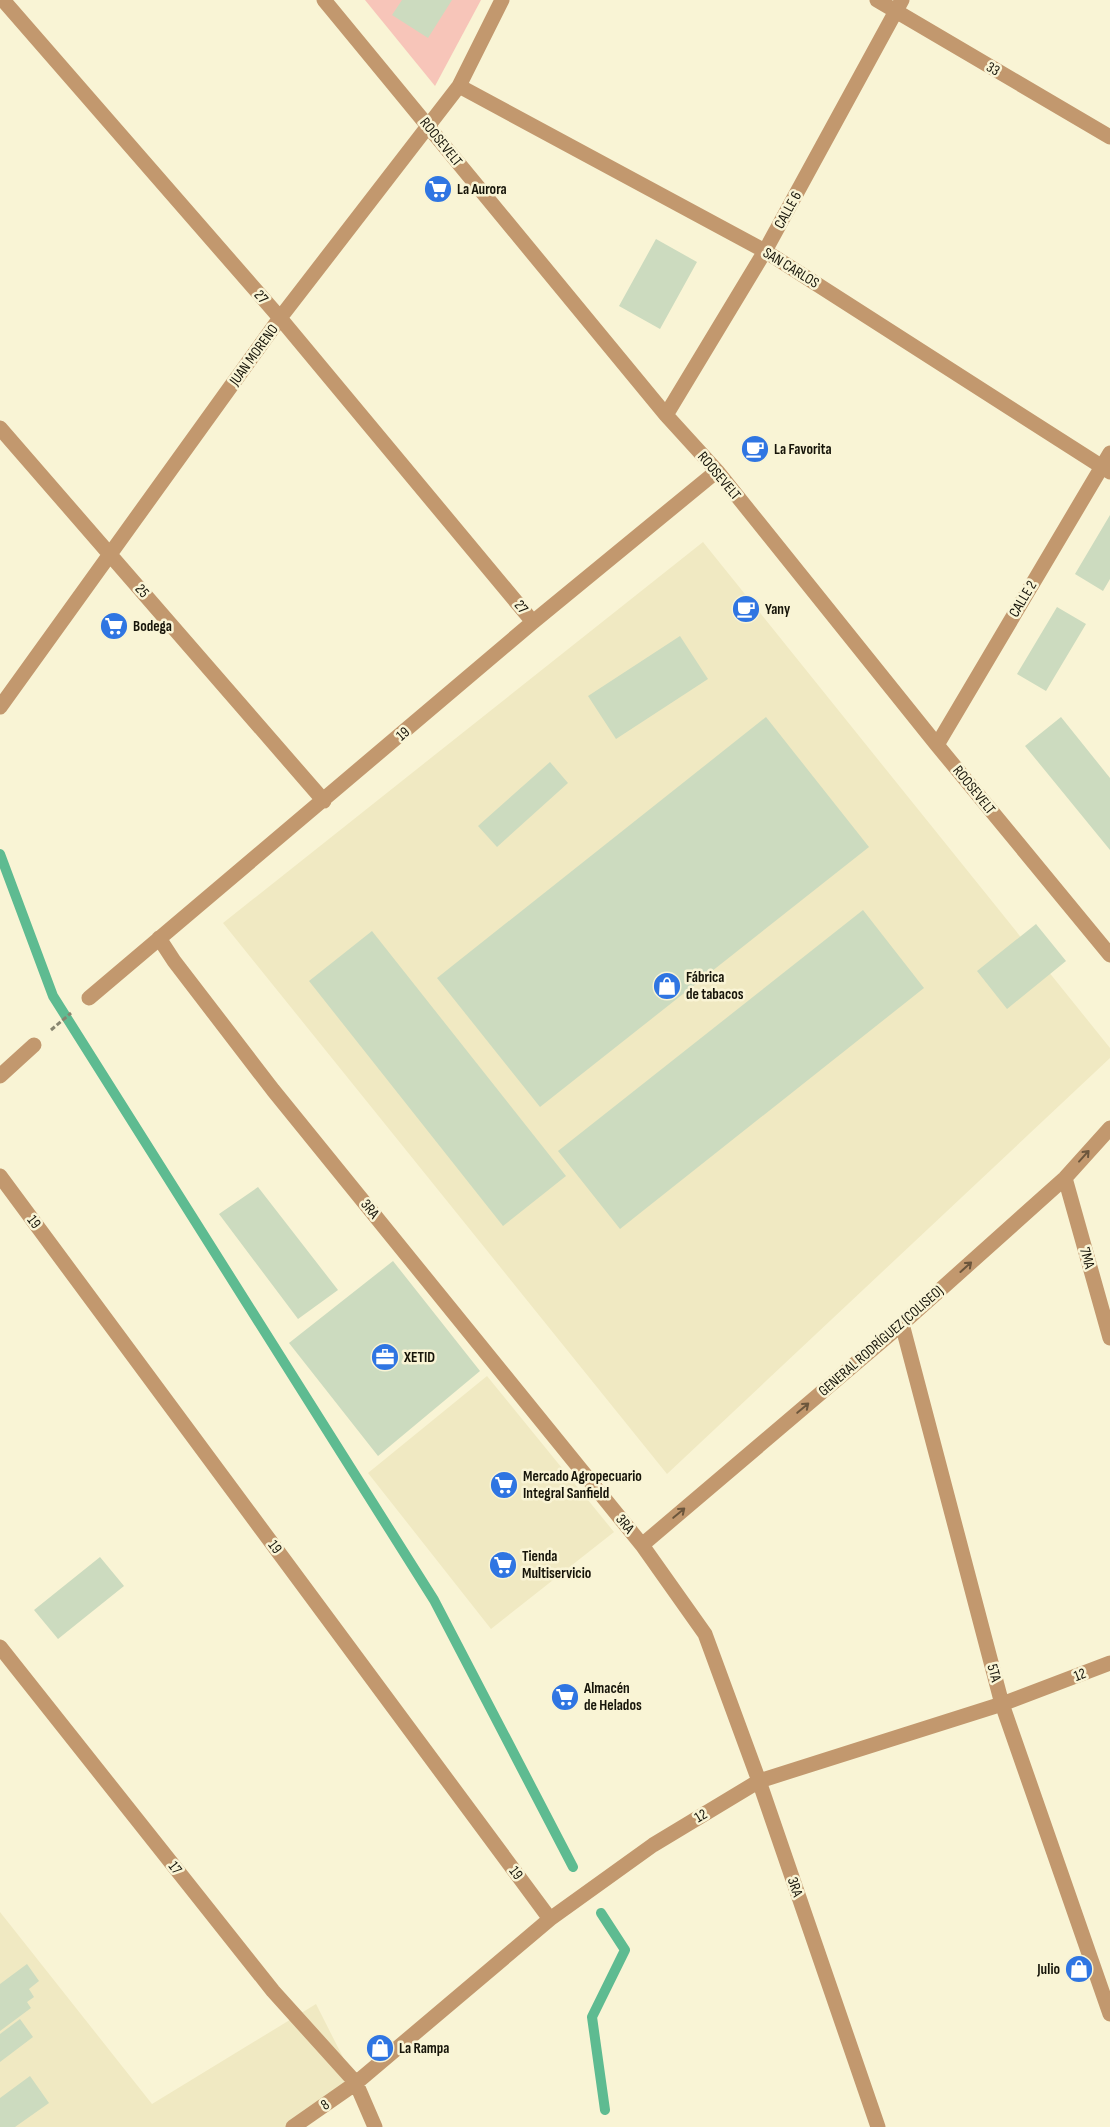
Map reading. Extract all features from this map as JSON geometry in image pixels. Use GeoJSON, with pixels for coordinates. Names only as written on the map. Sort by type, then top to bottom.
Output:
{"type":"FeatureCollection","features":[{"type":"Feature","properties":{"kind":"street","name":"27"},"geometry":{"type":"LineString","coordinates":[[3,0],[280,318],[533,622]]}},
{"type":"Feature","properties":{"kind":"street","name":"ROOSEVELT"},"geometry":{"type":"LineString","coordinates":[[324,0],[666,415],[717,471],[937,745],[1110,955]]}},
{"type":"Feature","properties":{"kind":"street","name":"JUAN MORENO"},"geometry":{"type":"LineString","coordinates":[[0,707],[280,318],[459,86],[502,0]]}},
{"type":"Feature","properties":{"kind":"street","name":"33"},"geometry":{"type":"LineString","coordinates":[[877,0],[899,6],[1110,137]]}},
{"type":"Feature","properties":{"kind":"street","name":"CALLE 6"},"geometry":{"type":"LineString","coordinates":[[666,415],[765,251],[899,6]]}},
{"type":"Feature","properties":{"kind":"street","name":"SAN CARLOS"},"geometry":{"type":"LineString","coordinates":[[459,86],[765,251],[1106,469]]}},
{"type":"Feature","properties":{"kind":"street","name":"25"},"geometry":{"type":"LineString","coordinates":[[0,428],[324,801]]}},
{"type":"Feature","properties":{"kind":"street","name":"CALLE 2"},"geometry":{"type":"LineString","coordinates":[[937,745],[1106,469],[1110,453]]}},
{"type":"Feature","properties":{"kind":"street","name":"19"},"geometry":{"type":"LineString","coordinates":[[89,998],[324,801],[533,622],[717,471]]}},
{"type":"Feature","properties":{"kind":"street","name":"3RA"},"geometry":{"type":"LineString","coordinates":[[159,938],[174,961],[272,1090],[642,1544],[705,1634],[759,1781],[878,2127]]}},
{"type":"Feature","properties":{"kind":"street"},"geometry":{"type":"LineString","coordinates":[[0,1076],[34,1045]]}},
{"type":"Feature","properties":{"kind":"street","name":"GENERAL RODRÍGUEZ (COLISEO)"},"geometry":{"type":"LineString","coordinates":[[642,1544],[902,1324],[1065,1178],[1110,1128]]}},
{"type":"Feature","properties":{"kind":"street","name":"19"},"geometry":{"type":"LineString","coordinates":[[0,1176],[550,1919]]}},
{"type":"Feature","properties":{"kind":"street","name":"7MA"},"geometry":{"type":"LineString","coordinates":[[1065,1178],[1110,1338]]}},
{"type":"Feature","properties":{"kind":"street","name":"5TA"},"geometry":{"type":"LineString","coordinates":[[902,1324],[1002,1704],[1110,2014]]}},
{"type":"Feature","properties":{"kind":"street","name":"17"},"geometry":{"type":"LineString","coordinates":[[0,1646],[272,1991],[356,2083],[375,2127]]}},
{"type":"Feature","properties":{"kind":"street","name":"12"},"geometry":{"type":"LineString","coordinates":[[356,2083],[550,1919],[653,1845],[759,1781],[1002,1704],[1110,1664]]}},
{"type":"Feature","properties":{"kind":"street","name":"8"},"geometry":{"type":"LineString","coordinates":[[294,2127],[356,2083]]}},
{"type":"Feature","properties":{"kind":"path"},"geometry":{"type":"LineString","coordinates":[[34,1045],[89,998]]}},
{"type":"Feature","properties":{"kind":"shaded area"},"geometry":{"type":"Polygon","coordinates":[[[365,0],[481,0],[435,86],[365,0]]]}},
{"type":"Feature","properties":{"kind":"shaded area","name":"Fábrica de tabacos"},"geometry":{"type":"Polygon","coordinates":[[[703,542],[1110,1048],[1110,1058],[667,1474],[223,923],[703,542]]]}},
{"type":"Feature","properties":{"kind":"shaded area","name":"Mercado Agropecuario Integral Sanfield"},"geometry":{"type":"Polygon","coordinates":[[[487,1376],[614,1532],[491,1629],[368,1473],[487,1376]]]}},
{"type":"Feature","properties":{"kind":"shaded area"},"geometry":{"type":"Polygon","coordinates":[[[0,1912],[152,2104],[316,2004],[356,2083],[293,2127],[0,2127],[0,1912]]]}},
{"type":"Feature","properties":{"kind":"building"},"geometry":{"type":"Polygon","coordinates":[[[402,0],[452,0],[428,38],[392,15],[402,0]]]}},
{"type":"Feature","properties":{"kind":"building"},"geometry":{"type":"Polygon","coordinates":[[[656,239],[697,262],[660,329],[619,306],[656,239]]]}},
{"type":"Feature","properties":{"kind":"building"},"geometry":{"type":"Polygon","coordinates":[[[1110,515],[1110,579],[1103,591],[1075,574],[1110,515]]]}},
{"type":"Feature","properties":{"kind":"building"},"geometry":{"type":"Polygon","coordinates":[[[1057,607],[1086,624],[1046,691],[1017,674],[1057,607]]]}},
{"type":"Feature","properties":{"kind":"building"},"geometry":{"type":"Polygon","coordinates":[[[680,636],[708,679],[616,739],[588,696],[680,636]]]}},
{"type":"Feature","properties":{"kind":"building"},"geometry":{"type":"Polygon","coordinates":[[[766,717],[869,847],[540,1107],[437,978],[766,717]]]}},
{"type":"Feature","properties":{"kind":"building"},"geometry":{"type":"Polygon","coordinates":[[[1061,717],[1110,778],[1110,850],[1025,746],[1061,717]]]}},
{"type":"Feature","properties":{"kind":"building"},"geometry":{"type":"Polygon","coordinates":[[[550,762],[568,783],[497,847],[478,826],[550,762]]]}},
{"type":"Feature","properties":{"kind":"building"},"geometry":{"type":"Polygon","coordinates":[[[863,910],[924,988],[620,1229],[558,1151],[863,910]]]}},
{"type":"Feature","properties":{"kind":"building"},"geometry":{"type":"Polygon","coordinates":[[[1036,924],[1066,961],[1007,1009],[977,971],[1036,924]]]}},
{"type":"Feature","properties":{"kind":"building"},"geometry":{"type":"Polygon","coordinates":[[[372,931],[566,1176],[503,1226],[309,981],[372,931]]]}},
{"type":"Feature","properties":{"kind":"building"},"geometry":{"type":"Polygon","coordinates":[[[258,1187],[338,1290],[298,1319],[219,1214],[258,1187]]]}},
{"type":"Feature","properties":{"kind":"building","name":"XETID"},"geometry":{"type":"Polygon","coordinates":[[[393,1261],[480,1371],[378,1456],[289,1343],[393,1261]]]}},
{"type":"Feature","properties":{"kind":"building"},"geometry":{"type":"Polygon","coordinates":[[[100,1557],[124,1586],[58,1639],[34,1610],[100,1557]]]}},
{"type":"Feature","properties":{"kind":"building"},"geometry":{"type":"Polygon","coordinates":[[[27,1964],[39,1981],[29,1989],[34,1997],[27,2002],[31,2008],[0,2031],[0,1984],[27,1964]]]}},
{"type":"Feature","properties":{"kind":"building"},"geometry":{"type":"Polygon","coordinates":[[[20,2019],[33,2037],[0,2062],[0,2034],[20,2019]]]}},
{"type":"Feature","properties":{"kind":"building"},"geometry":{"type":"Polygon","coordinates":[[[30,2076],[49,2103],[15,2127],[0,2127],[0,2098],[30,2076]]]}},
{"type":"Feature","properties":{"kind":"waterway"},"geometry":{"type":"LineString","coordinates":[[0,854],[53,996],[434,1600],[573,1867]]}},
{"type":"Feature","properties":{"kind":"waterway"},"geometry":{"type":"LineString","coordinates":[[601,1913],[625,1950],[592,2017],[605,2110]]}},
{"type":"Feature","properties":{"kind":"place","name":"La Aurora"},"geometry":{"type":"Point","coordinates":[438,189]}},
{"type":"Feature","properties":{"kind":"place","name":"La Favorita"},"geometry":{"type":"Point","coordinates":[755,449]}},
{"type":"Feature","properties":{"kind":"place","name":"Yany"},"geometry":{"type":"Point","coordinates":[746,609]}},
{"type":"Feature","properties":{"kind":"place","name":"Bodega"},"geometry":{"type":"Point","coordinates":[114,626]}},
{"type":"Feature","properties":{"kind":"place","name":"Fábrica de tabacos"},"geometry":{"type":"Point","coordinates":[667,986]}},
{"type":"Feature","properties":{"kind":"place","name":"XETID"},"geometry":{"type":"Point","coordinates":[385,1357]}},
{"type":"Feature","properties":{"kind":"place","name":"Mercado Agropecuario Integral Sanfield"},"geometry":{"type":"Point","coordinates":[504,1485]}},
{"type":"Feature","properties":{"kind":"place","name":"Tienda Multiservicio"},"geometry":{"type":"Point","coordinates":[503,1565]}},
{"type":"Feature","properties":{"kind":"place","name":"Almacén de Helados"},"geometry":{"type":"Point","coordinates":[565,1697]}},
{"type":"Feature","properties":{"kind":"place","name":"Julio"},"geometry":{"type":"Point","coordinates":[1079,1969]}},
{"type":"Feature","properties":{"kind":"place","name":"La Rampa"},"geometry":{"type":"Point","coordinates":[380,2048]}}]}
